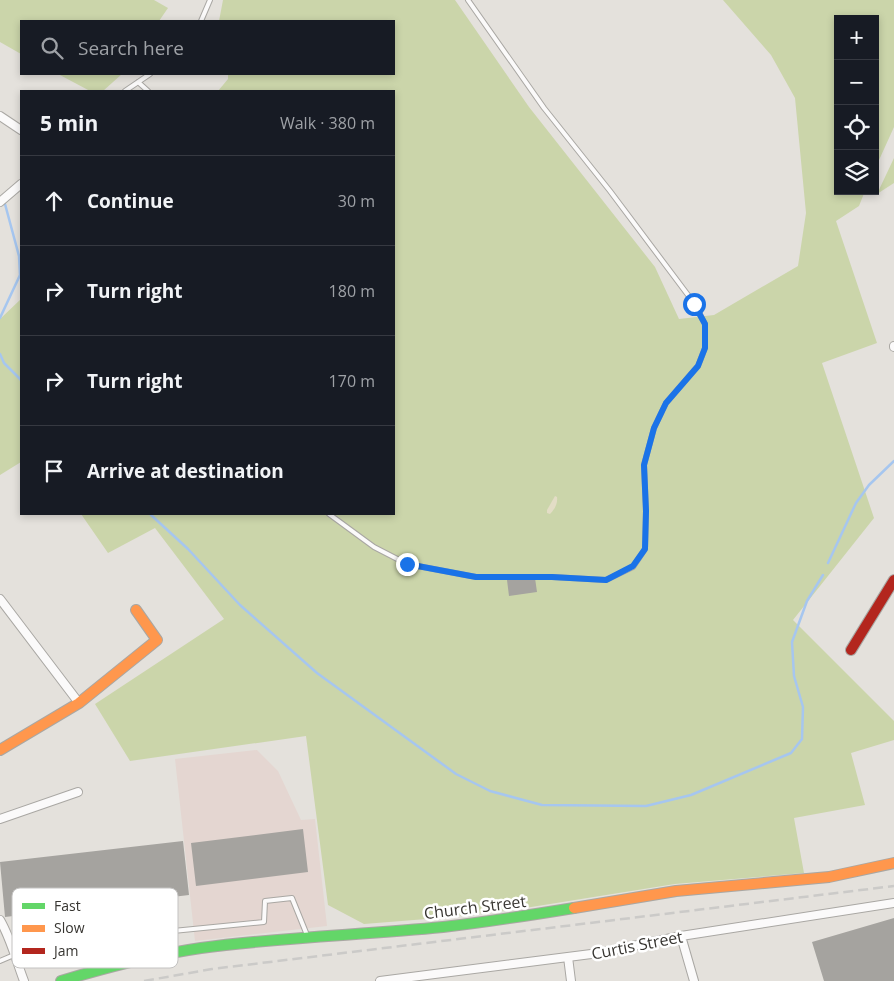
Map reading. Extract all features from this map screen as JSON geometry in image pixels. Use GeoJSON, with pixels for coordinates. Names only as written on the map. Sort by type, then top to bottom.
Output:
{"type":"FeatureCollection","features":[{"type":"Feature","properties":{"kind":"street"},"geometry":{"type":"LineString","coordinates":[[0,116],[20,129]]}},
{"type":"Feature","properties":{"kind":"street"},"geometry":{"type":"LineString","coordinates":[[0,202],[20,185]]}},
{"type":"Feature","properties":{"kind":"street"},"geometry":{"type":"LineString","coordinates":[[851,650],[894,580]]}},
{"type":"Feature","properties":{"kind":"street"},"geometry":{"type":"LineString","coordinates":[[0,599],[79,702]]}},
{"type":"Feature","properties":{"kind":"street"},"geometry":{"type":"LineString","coordinates":[[0,750],[79,702],[157,640],[136,610]]}},
{"type":"Feature","properties":{"kind":"street"},"geometry":{"type":"LineString","coordinates":[[0,819],[78,792]]}},
{"type":"Feature","properties":{"kind":"street","name":"Church Street"},"geometry":{"type":"LineString","coordinates":[[178,951],[442,927],[526,917],[677,891],[820,878],[852,873],[894,862]]}},
{"type":"Feature","properties":{"kind":"street","name":"Curtis Street"},"geometry":{"type":"LineString","coordinates":[[380,981],[438,977],[598,954],[681,936],[894,903]]}},
{"type":"Feature","properties":{"kind":"street"},"geometry":{"type":"LineString","coordinates":[[0,920],[8,934],[12,948]]}},
{"type":"Feature","properties":{"kind":"street"},"geometry":{"type":"LineString","coordinates":[[681,936],[694,981]]}},
{"type":"Feature","properties":{"kind":"street"},"geometry":{"type":"LineString","coordinates":[[568,957],[571,981]]}},
{"type":"Feature","properties":{"kind":"street"},"geometry":{"type":"LineString","coordinates":[[19,968],[24,981]]}},
{"type":"Feature","properties":{"kind":"street","name":"Church Street"},"geometry":{"type":"LineString","coordinates":[[61,981],[105,968]]}},
{"type":"Feature","properties":{"kind":"lane"},"geometry":{"type":"LineString","coordinates":[[201,20],[210,0]]}},
{"type":"Feature","properties":{"kind":"lane"},"geometry":{"type":"LineString","coordinates":[[330,515],[374,547],[407,564],[476,577],[552,577],[606,580],[633,566],[645,549],[644,465],[654,428],[666,403],[698,366],[705,348],[705,324],[694,304],[610,191],[544,108],[468,0]]}},
{"type":"Feature","properties":{"kind":"lane"},"geometry":{"type":"LineString","coordinates":[[126,90],[148,75]]}},
{"type":"Feature","properties":{"kind":"lane"},"geometry":{"type":"LineString","coordinates":[[138,82],[147,90]]}},
{"type":"Feature","properties":{"kind":"lane"},"geometry":{"type":"LineString","coordinates":[[178,931],[264,922],[265,901],[292,898],[308,938]]}},
{"type":"Feature","properties":{"kind":"shaded area"},"geometry":{"type":"Polygon","coordinates":[[[257,750],[278,771],[301,820],[315,819],[327,926],[195,941],[175,759],[257,750]]]}},
{"type":"Feature","properties":{"kind":"green space"},"geometry":{"type":"Polygon","coordinates":[[[0,0],[154,0],[168,8],[160,20],[20,20],[20,53],[0,42],[0,0]]]}},
{"type":"Feature","properties":{"kind":"green space"},"geometry":{"type":"Polygon","coordinates":[[[223,0],[455,0],[529,107],[655,267],[679,319],[714,315],[798,266],[806,213],[795,98],[771,55],[723,0],[894,0],[894,127],[879,160],[879,15],[834,15],[834,195],[863,195],[859,206],[836,221],[877,343],[822,363],[874,518],[793,620],[894,721],[894,740],[851,753],[865,805],[794,818],[804,873],[675,884],[525,908],[364,924],[328,905],[306,736],[130,761],[95,704],[224,619],[155,528],[108,553],[82,515],[395,515],[395,90],[219,90],[228,79],[228,75],[395,75],[395,20],[219,20],[223,0]]]}},
{"type":"Feature","properties":{"kind":"green space"},"geometry":{"type":"Polygon","coordinates":[[[60,75],[121,75],[104,90],[88,90],[60,75]]]}},
{"type":"Feature","properties":{"kind":"green space"},"geometry":{"type":"Polygon","coordinates":[[[894,158],[894,183],[879,193],[894,158]]]}},
{"type":"Feature","properties":{"kind":"green space"},"geometry":{"type":"Polygon","coordinates":[[[20,300],[20,463],[0,475],[0,319],[20,300]]]}},
{"type":"Feature","properties":{"kind":"sand"},"geometry":{"type":"Polygon","coordinates":[[[555,496],[557,500],[555,507],[550,514],[547,513],[547,510],[555,496]]]}},
{"type":"Feature","properties":{"kind":"building"},"geometry":{"type":"Polygon","coordinates":[[[535,578],[537,592],[509,596],[507,580],[535,578]]]}},
{"type":"Feature","properties":{"kind":"building"},"geometry":{"type":"Polygon","coordinates":[[[303,829],[308,872],[196,886],[191,843],[303,829]]]}},
{"type":"Feature","properties":{"kind":"building"},"geometry":{"type":"Polygon","coordinates":[[[183,841],[189,895],[178,896],[178,888],[12,888],[12,916],[5,917],[0,862],[183,841]]]}},
{"type":"Feature","properties":{"kind":"building"},"geometry":{"type":"Polygon","coordinates":[[[894,918],[894,981],[824,981],[812,942],[894,918]]]}},
{"type":"Feature","properties":{"kind":"waterway"},"geometry":{"type":"LineString","coordinates":[[0,318],[20,275],[19,256],[5,204]]}},
{"type":"Feature","properties":{"kind":"waterway"},"geometry":{"type":"LineString","coordinates":[[0,354],[4,363],[20,379]]}},
{"type":"Feature","properties":{"kind":"waterway"},"geometry":{"type":"LineString","coordinates":[[828,563],[856,503],[869,485],[894,461]]}},
{"type":"Feature","properties":{"kind":"waterway"},"geometry":{"type":"LineString","coordinates":[[151,515],[188,549],[240,605],[317,673],[456,774],[490,791],[542,805],[646,806],[691,795],[791,753],[802,739],[803,707],[794,676],[792,642],[807,601],[823,575]]}},
{"type":"Feature","properties":{"kind":"railway"},"geometry":{"type":"LineString","coordinates":[[144,981],[212,969],[894,886]]}},
{"type":"Feature","properties":{"kind":"traffic: fast"},"geometry":{"type":"LineString","coordinates":[[178,952],[261,941],[443,927],[574,908]]}},
{"type":"Feature","properties":{"kind":"traffic: fast"},"geometry":{"type":"LineString","coordinates":[[61,981],[107,968]]}},
{"type":"Feature","properties":{"kind":"traffic: slow"},"geometry":{"type":"LineString","coordinates":[[0,750],[79,703],[157,640],[136,610]]}},
{"type":"Feature","properties":{"kind":"traffic: slow"},"geometry":{"type":"LineString","coordinates":[[574,908],[676,891],[829,877],[894,863]]}},
{"type":"Feature","properties":{"kind":"traffic: jam"},"geometry":{"type":"LineString","coordinates":[[851,650],[894,580]]}},
{"type":"Feature","properties":{"kind":"route"},"geometry":{"type":"LineString","coordinates":[[407,564],[476,577],[552,577],[606,580],[633,566],[645,549],[644,465],[654,428],[666,403],[698,366],[705,348],[705,324],[694,304]]}}]}
